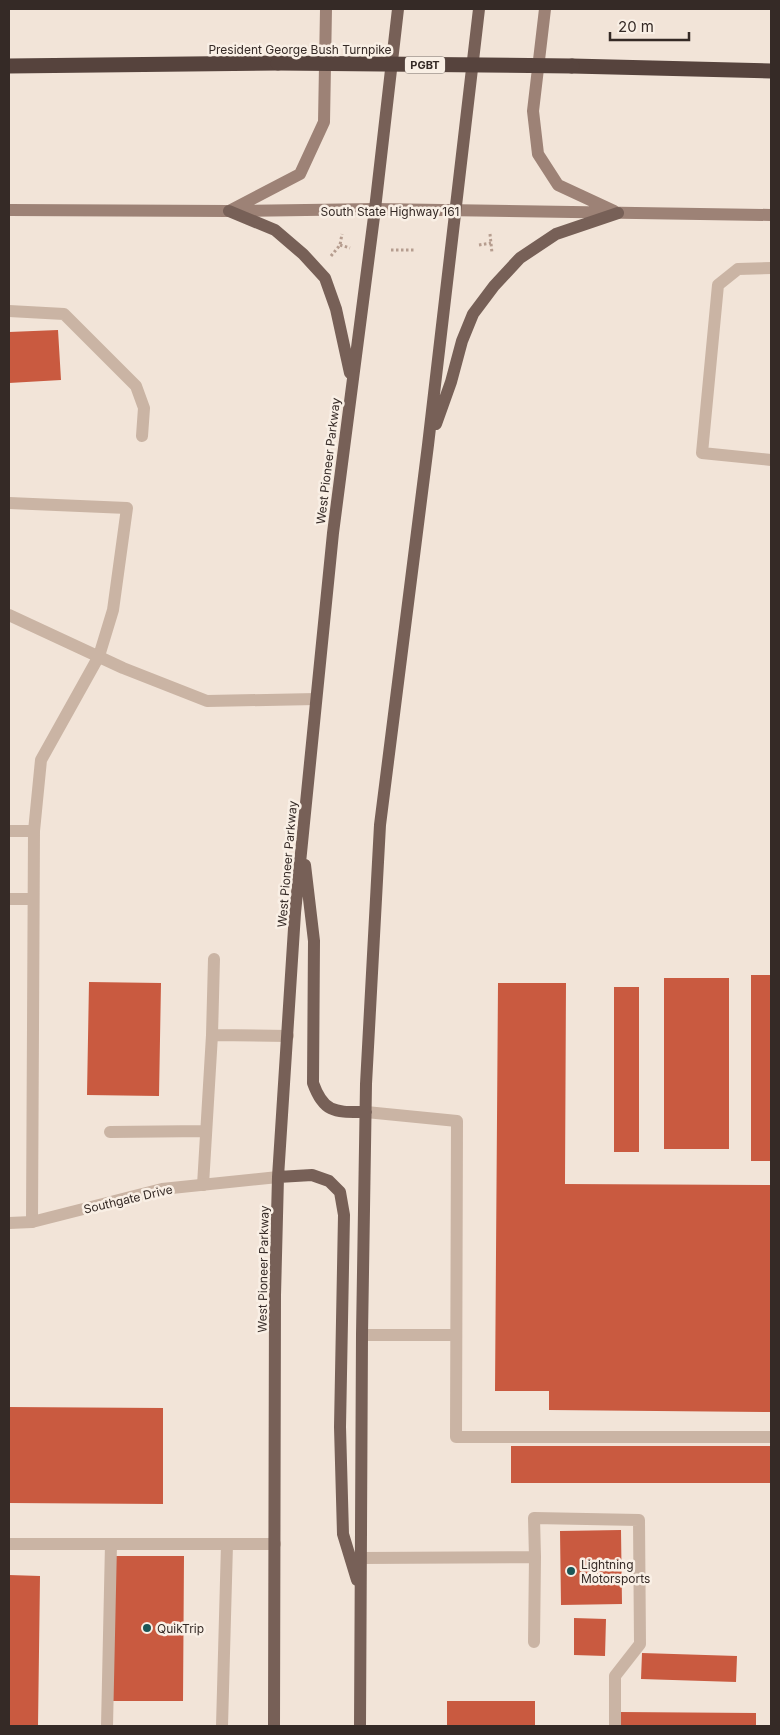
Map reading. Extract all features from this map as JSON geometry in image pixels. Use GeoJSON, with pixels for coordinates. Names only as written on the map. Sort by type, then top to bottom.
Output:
{"type":"FeatureCollection","features":[{"type":"Feature","properties":{"kind":"highway","name":"President George Bush Turnpike"},"geometry":{"type":"LineString","coordinates":[[9,66],[278,63],[771,70]]}},
{"type":"Feature","properties":{"kind":"main road"},"geometry":{"type":"LineString","coordinates":[[229,211],[300,174],[324,122],[326,9]]}},
{"type":"Feature","properties":{"kind":"main road","name":"West Pioneer Parkway"},"geometry":{"type":"LineString","coordinates":[[274,1726],[275,1295],[278,1177],[296,913],[333,533],[375,209],[398,9]]}},
{"type":"Feature","properties":{"kind":"main road"},"geometry":{"type":"LineString","coordinates":[[360,1726],[362,1335],[366,1084],[380,824],[428,445],[479,9]]}},
{"type":"Feature","properties":{"kind":"main road"},"geometry":{"type":"LineString","coordinates":[[545,9],[533,111],[538,154],[558,185],[618,213]]}},
{"type":"Feature","properties":{"kind":"main road","name":"South State Highway 161"},"geometry":{"type":"LineString","coordinates":[[9,210],[229,211],[375,209],[771,215]]}},
{"type":"Feature","properties":{"kind":"main road"},"geometry":{"type":"LineString","coordinates":[[229,211],[275,230],[303,254],[325,278],[336,309],[352,385]]}},
{"type":"Feature","properties":{"kind":"main road"},"geometry":{"type":"LineString","coordinates":[[428,445],[451,382],[462,341],[473,314],[494,286],[520,258],[556,234],[618,213]]}},
{"type":"Feature","properties":{"kind":"main road"},"geometry":{"type":"LineString","coordinates":[[302,848],[314,941],[313,1083],[318,1097],[328,1108],[339,1112],[366,1112]]}},
{"type":"Feature","properties":{"kind":"main road"},"geometry":{"type":"LineString","coordinates":[[278,1177],[312,1175],[329,1181],[340,1192],[344,1215],[340,1427],[343,1534],[361,1594]]}},
{"type":"Feature","properties":{"kind":"street"},"geometry":{"type":"LineString","coordinates":[[771,268],[738,269],[718,285],[702,453],[771,460]]}},
{"type":"Feature","properties":{"kind":"street"},"geometry":{"type":"LineString","coordinates":[[9,311],[64,314],[136,386],[144,408],[142,436]]}},
{"type":"Feature","properties":{"kind":"street"},"geometry":{"type":"LineString","coordinates":[[9,503],[127,508],[113,610],[99,656],[41,760],[34,831],[32,1222]]}},
{"type":"Feature","properties":{"kind":"street"},"geometry":{"type":"LineString","coordinates":[[9,615],[99,656],[207,701],[316,698]]}},
{"type":"Feature","properties":{"kind":"street"},"geometry":{"type":"LineString","coordinates":[[9,831],[34,831]]}},
{"type":"Feature","properties":{"kind":"street"},"geometry":{"type":"LineString","coordinates":[[9,899],[33,899]]}},
{"type":"Feature","properties":{"kind":"street"},"geometry":{"type":"LineString","coordinates":[[203,1185],[212,1035],[214,959]]}},
{"type":"Feature","properties":{"kind":"street"},"geometry":{"type":"LineString","coordinates":[[212,1035],[288,1036]]}},
{"type":"Feature","properties":{"kind":"street"},"geometry":{"type":"LineString","coordinates":[[366,1112],[457,1120],[456,1438],[771,1438]]}},
{"type":"Feature","properties":{"kind":"street"},"geometry":{"type":"LineString","coordinates":[[110,1132],[206,1131]]}},
{"type":"Feature","properties":{"kind":"street","name":"Southgate Drive"},"geometry":{"type":"LineString","coordinates":[[9,1223],[32,1222],[162,1190],[278,1177]]}},
{"type":"Feature","properties":{"kind":"street"},"geometry":{"type":"LineString","coordinates":[[362,1335],[456,1335]]}},
{"type":"Feature","properties":{"kind":"street"},"geometry":{"type":"LineString","coordinates":[[534,1642],[534,1518],[639,1520],[640,1644],[616,1676],[615,1726]]}},
{"type":"Feature","properties":{"kind":"street"},"geometry":{"type":"LineString","coordinates":[[9,1544],[274,1544]]}},
{"type":"Feature","properties":{"kind":"street"},"geometry":{"type":"LineString","coordinates":[[107,1726],[111,1544]]}},
{"type":"Feature","properties":{"kind":"street"},"geometry":{"type":"LineString","coordinates":[[222,1726],[228,1544]]}},
{"type":"Feature","properties":{"kind":"street"},"geometry":{"type":"LineString","coordinates":[[361,1558],[535,1557]]}},
{"type":"Feature","properties":{"kind":"path"},"geometry":{"type":"LineString","coordinates":[[326,262],[340,245],[342,234]]}},
{"type":"Feature","properties":{"kind":"path"},"geometry":{"type":"LineString","coordinates":[[490,234],[492,253]]}},
{"type":"Feature","properties":{"kind":"path"},"geometry":{"type":"LineString","coordinates":[[480,245],[491,243]]}},
{"type":"Feature","properties":{"kind":"path"},"geometry":{"type":"LineString","coordinates":[[340,245],[350,248]]}},
{"type":"Feature","properties":{"kind":"path"},"geometry":{"type":"LineString","coordinates":[[390,250],[414,250]]}},
{"type":"Feature","properties":{"kind":"building"},"geometry":{"type":"Polygon","coordinates":[[[58,330],[61,380],[9,383],[9,332],[58,330]]]}},
{"type":"Feature","properties":{"kind":"building"},"geometry":{"type":"Polygon","coordinates":[[[751,975],[771,975],[771,1161],[751,1161],[751,975]]]}},
{"type":"Feature","properties":{"kind":"building"},"geometry":{"type":"Polygon","coordinates":[[[664,978],[729,978],[729,1149],[664,1149],[664,978]]]}},
{"type":"Feature","properties":{"kind":"building"},"geometry":{"type":"Polygon","coordinates":[[[89,982],[161,983],[159,1096],[87,1095],[89,982]]]}},
{"type":"Feature","properties":{"kind":"building"},"geometry":{"type":"Polygon","coordinates":[[[498,983],[566,983],[565,1184],[771,1185],[771,1412],[549,1410],[549,1391],[495,1391],[498,983]]]}},
{"type":"Feature","properties":{"kind":"building"},"geometry":{"type":"Polygon","coordinates":[[[614,987],[639,987],[639,1152],[614,1152],[614,987]]]}},
{"type":"Feature","properties":{"kind":"building"},"geometry":{"type":"Polygon","coordinates":[[[9,1407],[163,1408],[163,1504],[9,1503],[9,1407]]]}},
{"type":"Feature","properties":{"kind":"building"},"geometry":{"type":"Polygon","coordinates":[[[511,1446],[771,1446],[771,1483],[511,1483],[511,1446]]]}},
{"type":"Feature","properties":{"kind":"building"},"geometry":{"type":"Polygon","coordinates":[[[621,1530],[622,1604],[561,1605],[560,1531],[621,1530]]]}},
{"type":"Feature","properties":{"kind":"building","name":"QuikTrip"},"geometry":{"type":"Polygon","coordinates":[[[111,1556],[184,1556],[183,1701],[111,1701],[111,1556]]]}},
{"type":"Feature","properties":{"kind":"building"},"geometry":{"type":"Polygon","coordinates":[[[9,1575],[40,1576],[38,1726],[9,1726],[9,1575]]]}},
{"type":"Feature","properties":{"kind":"building"},"geometry":{"type":"Polygon","coordinates":[[[574,1618],[606,1619],[605,1656],[574,1655],[574,1618]]]}},
{"type":"Feature","properties":{"kind":"building"},"geometry":{"type":"Polygon","coordinates":[[[642,1653],[737,1656],[736,1682],[641,1679],[642,1653]]]}},
{"type":"Feature","properties":{"kind":"building"},"geometry":{"type":"Polygon","coordinates":[[[447,1701],[535,1701],[535,1726],[447,1726],[447,1701]]]}},
{"type":"Feature","properties":{"kind":"building"},"geometry":{"type":"Polygon","coordinates":[[[620,1712],[756,1713],[756,1726],[620,1726],[620,1712]]]}},
{"type":"Feature","properties":{"kind":"place","name":"Lightning Motorsports"},"geometry":{"type":"Point","coordinates":[571,1571]}},
{"type":"Feature","properties":{"kind":"place","name":"QuikTrip"},"geometry":{"type":"Point","coordinates":[147,1628]}}]}
